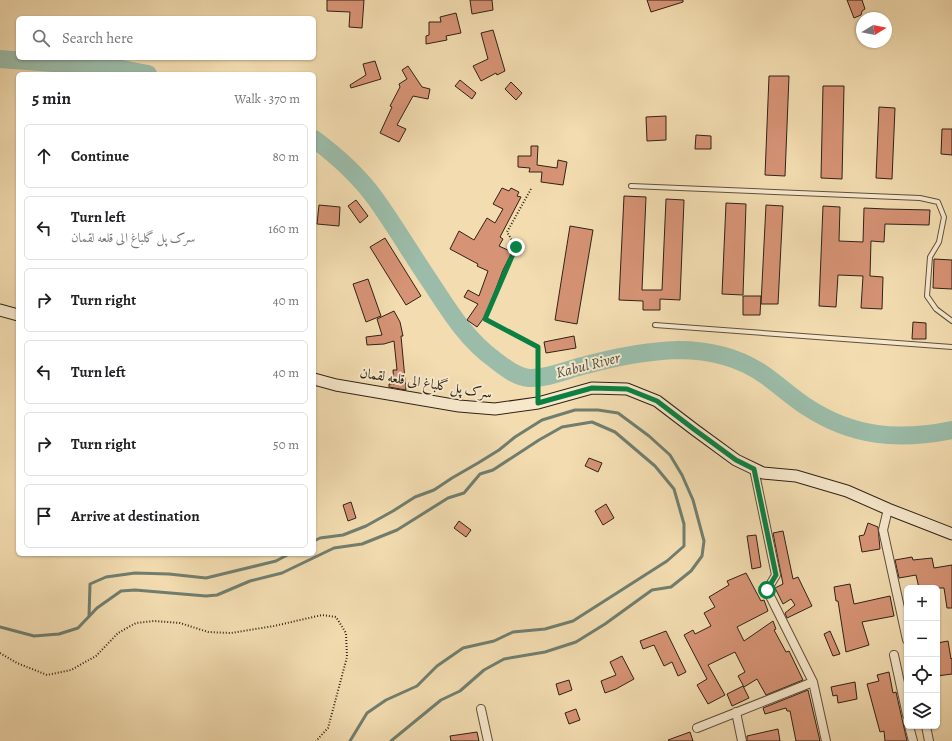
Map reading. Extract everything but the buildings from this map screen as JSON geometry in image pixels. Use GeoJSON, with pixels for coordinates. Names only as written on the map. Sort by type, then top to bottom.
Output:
{"type":"FeatureCollection","features":[{"type":"Feature","properties":{"kind":"street"},"geometry":{"type":"LineString","coordinates":[[0,310],[16,314]]}},
{"type":"Feature","properties":{"kind":"street","name":"سرک پل گلباغ الی قلعه لقمان"},"geometry":{"type":"LineString","coordinates":[[316,380],[336,385],[495,409],[538,403],[592,388],[627,389],[657,401],[736,460],[754,469],[763,473],[796,476],[847,491],[952,534]]}},
{"type":"Feature","properties":{"kind":"street"},"geometry":{"type":"LineString","coordinates":[[754,469],[776,575],[767,590],[813,682],[826,741]]}},
{"type":"Feature","properties":{"kind":"street"},"geometry":{"type":"LineString","coordinates":[[888,509],[883,530],[904,626]]}},
{"type":"Feature","properties":{"kind":"street"},"geometry":{"type":"LineString","coordinates":[[894,655],[904,701]]}},
{"type":"Feature","properties":{"kind":"street"},"geometry":{"type":"LineString","coordinates":[[697,728],[813,682]]}},
{"type":"Feature","properties":{"kind":"street"},"geometry":{"type":"LineString","coordinates":[[482,709],[488,741]]}},
{"type":"Feature","properties":{"kind":"street"},"geometry":{"type":"LineString","coordinates":[[736,712],[742,741]]}},
{"type":"Feature","properties":{"kind":"street"},"geometry":{"type":"LineString","coordinates":[[910,729],[913,741]]}},
{"type":"Feature","properties":{"kind":"street"},"geometry":{"type":"LineString","coordinates":[[927,729],[929,741]]}},
{"type":"Feature","properties":{"kind":"lane"},"geometry":{"type":"LineString","coordinates":[[630,186],[912,198],[938,202],[944,217],[939,242],[930,257],[927,296],[936,309],[952,321]]}},
{"type":"Feature","properties":{"kind":"lane"},"geometry":{"type":"LineString","coordinates":[[655,325],[952,347]]}},
{"type":"Feature","properties":{"kind":"path"},"geometry":{"type":"LineString","coordinates":[[531,189],[507,232],[516,247],[485,319],[538,347],[538,403]]}},
{"type":"Feature","properties":{"kind":"path"},"geometry":{"type":"LineString","coordinates":[[0,653],[17,664],[47,675],[72,670],[96,656],[118,633],[136,623],[154,621],[180,623],[208,632],[231,633],[274,626],[322,615],[336,617],[346,633],[347,657],[328,728],[316,741]]}},
{"type":"Feature","properties":{"kind":"waterway","name":"Kabul River"},"geometry":{"type":"LineString","coordinates":[[0,59],[117,68],[138,72]]}},
{"type":"Feature","properties":{"kind":"waterway","name":"Kabul River"},"geometry":{"type":"LineString","coordinates":[[316,141],[347,166],[362,181],[390,219],[445,304],[467,334],[485,352],[511,372],[529,378],[536,378],[597,362],[632,355],[678,350],[713,353],[746,364],[766,376],[807,407],[841,425],[876,434],[895,435],[913,435],[952,430]]}},
{"type":"Feature","properties":{"kind":"waterway"},"geometry":{"type":"LineString","coordinates":[[316,540],[320,538],[343,535],[366,526],[415,497],[434,490],[499,450],[515,437],[542,420],[575,410],[598,410],[618,413],[649,436],[670,455],[682,475],[693,500],[704,541],[702,556],[691,571],[671,587],[652,590],[605,624],[576,642],[545,652],[504,659],[484,670],[460,691],[441,700],[391,741]]}},
{"type":"Feature","properties":{"kind":"waterway"},"geometry":{"type":"LineString","coordinates":[[0,627],[34,636],[59,634],[78,628],[97,608],[121,591],[135,590],[206,596],[217,595],[250,581],[282,573],[334,548],[362,544],[397,530],[448,498],[464,493],[480,474],[493,470],[562,427],[592,422],[615,432],[655,466],[674,489],[684,524],[684,546],[667,561],[573,621],[545,629],[513,632],[494,641],[463,648],[437,666],[417,686],[386,700],[367,713],[350,741]]}},
{"type":"Feature","properties":{"kind":"waterway"},"geometry":{"type":"LineString","coordinates":[[89,616],[90,584],[106,577],[135,573],[169,574],[206,578],[276,561],[285,556]]}},
{"type":"Feature","properties":{"kind":"route"},"geometry":{"type":"LineString","coordinates":[[516,247],[485,319],[538,347],[538,403],[592,388],[627,389],[657,401],[736,460],[754,469],[776,575],[767,590]]}}]}
